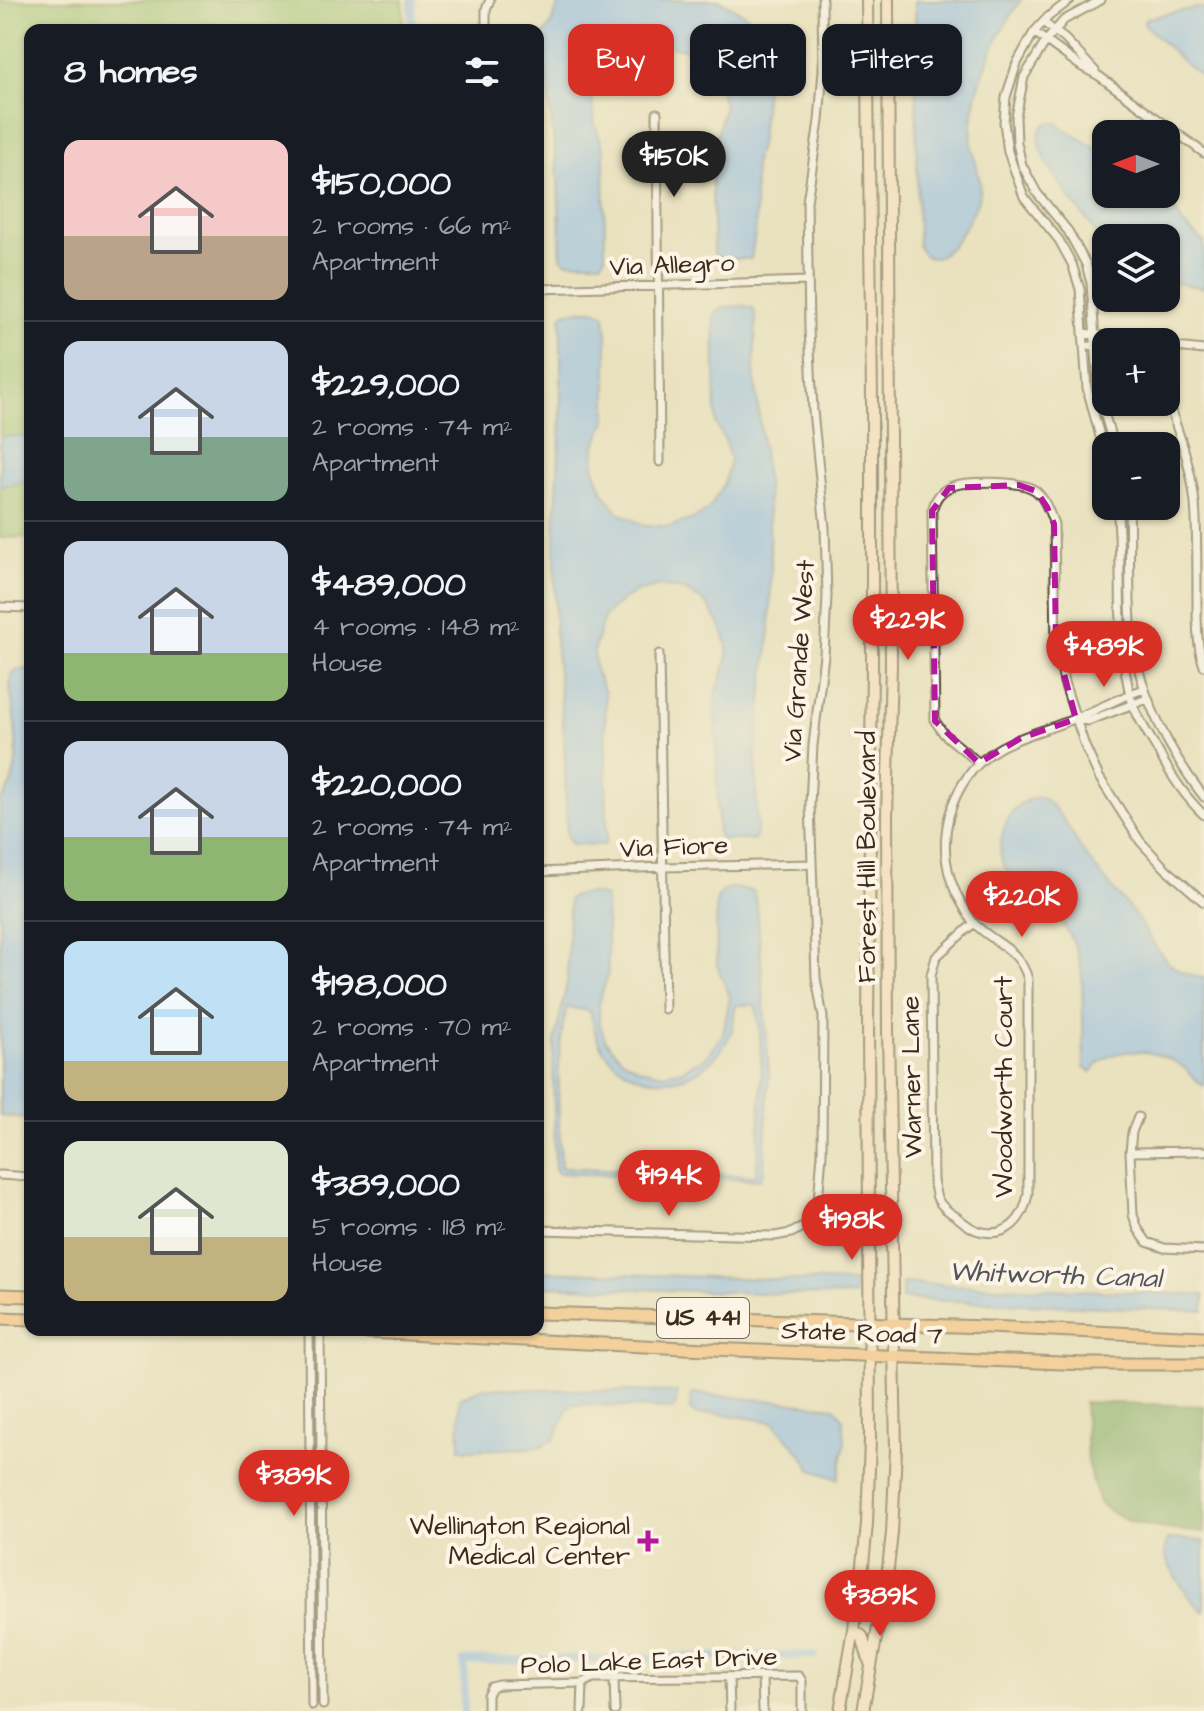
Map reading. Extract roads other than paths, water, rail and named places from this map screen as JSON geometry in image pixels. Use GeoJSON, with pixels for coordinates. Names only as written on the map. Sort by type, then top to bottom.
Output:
{"type":"FeatureCollection","features":[{"type":"Feature","properties":{"kind":"main road","name":"Forest Hill Boulevard"},"geometry":{"type":"LineString","coordinates":[[840,1711],[867,1524],[870,1440],[868,986],[872,492],[867,0]]}},
{"type":"Feature","properties":{"kind":"main road","name":"Forest Hill Boulevard"},"geometry":{"type":"LineString","coordinates":[[863,1711],[887,1577],[896,1449],[887,816],[891,665],[888,0]]}},
{"type":"Feature","properties":{"kind":"main road"},"geometry":{"type":"LineString","coordinates":[[0,1295],[24,1296]]}},
{"type":"Feature","properties":{"kind":"main road","name":"State Road 7"},"geometry":{"type":"LineString","coordinates":[[544,1313],[1204,1337]]}},
{"type":"Feature","properties":{"kind":"main road"},"geometry":{"type":"LineString","coordinates":[[0,1318],[24,1319]]}},
{"type":"Feature","properties":{"kind":"main road","name":"State Road 7"},"geometry":{"type":"LineString","coordinates":[[443,1336],[1086,1364],[1204,1361]]}},
{"type":"Feature","properties":{"kind":"main road"},"geometry":{"type":"LineString","coordinates":[[854,1630],[862,1636],[870,1667]]}},
{"type":"Feature","properties":{"kind":"street"},"geometry":{"type":"LineString","coordinates":[[486,24],[486,9],[490,0]]}},
{"type":"Feature","properties":{"kind":"street","name":"Via Grande West"},"geometry":{"type":"LineString","coordinates":[[544,1230],[775,1236],[805,1226],[814,1215],[818,1201],[822,1154],[823,1017],[816,978],[810,804],[827,596],[825,528],[813,411],[807,202],[823,70],[822,0]]}},
{"type":"Feature","properties":{"kind":"street"},"geometry":{"type":"LineString","coordinates":[[1070,0],[1034,32],[1017,63],[1006,97],[1004,122],[1008,152],[1024,197],[1059,240],[1072,264],[1080,289],[1087,388],[1099,432]]}},
{"type":"Feature","properties":{"kind":"street"},"geometry":{"type":"LineString","coordinates":[[1094,328],[1091,283],[1086,264],[1068,231],[1037,193],[1022,165],[1016,117],[1024,77],[1046,41],[1064,20],[1101,0]]}},
{"type":"Feature","properties":{"kind":"street"},"geometry":{"type":"LineString","coordinates":[[1043,22],[1065,39],[1099,76]]}},
{"type":"Feature","properties":{"kind":"street"},"geometry":{"type":"LineString","coordinates":[[1034,32],[1204,153]]}},
{"type":"Feature","properties":{"kind":"street"},"geometry":{"type":"LineString","coordinates":[[657,113],[660,462]]}},
{"type":"Feature","properties":{"kind":"street","name":"Via Allegro"},"geometry":{"type":"LineString","coordinates":[[544,289],[808,281]]}},
{"type":"Feature","properties":{"kind":"street"},"geometry":{"type":"LineString","coordinates":[[1083,333],[1092,334]]}},
{"type":"Feature","properties":{"kind":"street"},"geometry":{"type":"LineString","coordinates":[[1084,345],[1092,346]]}},
{"type":"Feature","properties":{"kind":"street"},"geometry":{"type":"LineString","coordinates":[[1180,347],[1204,350]]}},
{"type":"Feature","properties":{"kind":"street"},"geometry":{"type":"LineString","coordinates":[[1173,416],[1183,443],[1196,515],[1197,625],[1204,666]]}},
{"type":"Feature","properties":{"kind":"street"},"geometry":{"type":"LineString","coordinates":[[979,763],[944,734],[935,721],[932,511],[937,496],[949,488],[966,483],[1019,485],[1036,491],[1054,524],[1056,644],[1064,682],[1085,746],[1099,777],[1140,841],[1204,902]]}},
{"type":"Feature","properties":{"kind":"street"},"geometry":{"type":"LineString","coordinates":[[1118,520],[1119,601],[1125,667],[1133,705],[1165,765],[1193,805],[1204,815]]}},
{"type":"Feature","properties":{"kind":"street"},"geometry":{"type":"LineString","coordinates":[[1129,520],[1132,639],[1144,689],[1172,751],[1204,797]]}},
{"type":"Feature","properties":{"kind":"street"},"geometry":{"type":"LineString","coordinates":[[0,607],[24,608]]}},
{"type":"Feature","properties":{"kind":"street"},"geometry":{"type":"LineString","coordinates":[[659,654],[665,1009]]}},
{"type":"Feature","properties":{"kind":"street","name":"Woodworth Court"},"geometry":{"type":"LineString","coordinates":[[1019,1220],[1026,1208],[1028,1194],[1028,979],[1024,965],[1015,954],[974,923],[958,898],[949,876],[945,852],[946,828],[952,805],[964,781],[979,763],[999,748],[1144,689]]}},
{"type":"Feature","properties":{"kind":"street","name":"Woodworth Court"},"geometry":{"type":"LineString","coordinates":[[1076,719],[1088,721],[1147,699]]}},
{"type":"Feature","properties":{"kind":"street","name":"Via Fiore"},"geometry":{"type":"LineString","coordinates":[[544,872],[811,864]]}},
{"type":"Feature","properties":{"kind":"street","name":"Warner Lane"},"geometry":{"type":"LineString","coordinates":[[974,923],[936,957],[931,975],[933,1181],[937,1199],[948,1211],[978,1231],[1003,1230],[1019,1220]]}},
{"type":"Feature","properties":{"kind":"street"},"geometry":{"type":"LineString","coordinates":[[1138,1117],[1132,1132],[1130,1152],[1133,1215],[1138,1229],[1147,1242],[1164,1248],[1204,1250]]}},
{"type":"Feature","properties":{"kind":"street"},"geometry":{"type":"LineString","coordinates":[[1130,1152],[1204,1151]]}},
{"type":"Feature","properties":{"kind":"street"},"geometry":{"type":"LineString","coordinates":[[0,1175],[24,1177]]}},
{"type":"Feature","properties":{"kind":"street"},"geometry":{"type":"LineString","coordinates":[[309,1336],[312,1705]]}},
{"type":"Feature","properties":{"kind":"street"},"geometry":{"type":"LineString","coordinates":[[320,1336],[323,1705]]}},
{"type":"Feature","properties":{"kind":"street"},"geometry":{"type":"LineString","coordinates":[[309,1388],[320,1388]]}},
{"type":"Feature","properties":{"kind":"street","name":"Polo Lake East Drive"},"geometry":{"type":"LineString","coordinates":[[487,1711],[487,1695],[491,1687],[583,1683],[593,1678],[799,1676],[802,1681],[802,1711]]}},
{"type":"Feature","properties":{"kind":"street"},"geometry":{"type":"LineString","coordinates":[[729,1677],[730,1711]]}},
{"type":"Feature","properties":{"kind":"street"},"geometry":{"type":"LineString","coordinates":[[762,1677],[763,1711]]}},
{"type":"Feature","properties":{"kind":"street"},"geometry":{"type":"LineString","coordinates":[[614,1678],[615,1711]]}},
{"type":"Feature","properties":{"kind":"street"},"geometry":{"type":"LineString","coordinates":[[582,1711],[583,1683]]}},
{"type":"Feature","properties":{"kind":"water"},"geometry":{"type":"Polygon","coordinates":[[[561,0],[719,0],[756,24],[690,24],[690,53],[674,47],[674,24],[568,24],[568,96],[593,96],[595,125],[604,150],[605,255],[602,262],[566,262],[561,257],[558,177],[544,34],[561,0]]]}},
{"type":"Feature","properties":{"kind":"water"},"geometry":{"type":"Polygon","coordinates":[[[915,0],[1021,0],[993,50],[974,107],[972,144],[979,179],[978,199],[961,233],[943,253],[934,258],[925,256],[918,245],[916,96],[962,96],[962,24],[915,24],[915,0]]]}},
{"type":"Feature","properties":{"kind":"water"},"geometry":{"type":"Polygon","coordinates":[[[1204,8],[1204,78],[1183,62],[1144,22],[1147,18],[1204,8]]]}},
{"type":"Feature","properties":{"kind":"water"},"geometry":{"type":"Polygon","coordinates":[[[722,96],[765,96],[761,137],[754,165],[756,227],[751,259],[720,258],[714,254],[711,158],[724,108],[722,96]]]}},
{"type":"Feature","properties":{"kind":"water"},"geometry":{"type":"Polygon","coordinates":[[[1050,122],[1056,123],[1092,146],[1092,208],[1174,208],[1183,224],[1204,242],[1204,288],[1180,284],[1180,224],[1092,224],[1092,227],[1064,190],[1044,156],[1039,141],[1041,129],[1050,122]]]}},
{"type":"Feature","properties":{"kind":"water"},"geometry":{"type":"Polygon","coordinates":[[[724,308],[753,308],[756,317],[754,370],[767,487],[771,565],[770,629],[756,752],[757,835],[753,840],[722,840],[718,834],[715,698],[727,660],[727,644],[720,625],[707,604],[684,590],[660,586],[639,591],[604,616],[594,650],[595,670],[605,693],[607,840],[604,845],[572,844],[567,837],[564,736],[555,640],[561,317],[564,313],[585,310],[596,310],[605,315],[607,419],[595,446],[594,469],[603,492],[619,513],[645,526],[671,526],[693,519],[709,509],[724,484],[730,460],[716,424],[714,315],[724,308]]]}},
{"type":"Feature","properties":{"kind":"water"},"geometry":{"type":"Polygon","coordinates":[[[0,436],[24,436],[24,481],[0,487],[0,436]]]}},
{"type":"Feature","properties":{"kind":"water"},"geometry":{"type":"Polygon","coordinates":[[[24,669],[24,1118],[0,1116],[0,802],[14,776],[16,761],[16,730],[10,685],[11,674],[24,669]]]}},
{"type":"Feature","properties":{"kind":"water"},"geometry":{"type":"Polygon","coordinates":[[[1040,797],[1059,813],[1089,859],[1137,918],[1165,959],[1181,971],[1204,978],[1204,1086],[1170,1059],[1146,1052],[1121,1053],[1110,1057],[1092,1072],[1084,1068],[1082,974],[1074,944],[1053,915],[1016,883],[1001,857],[1001,841],[1012,812],[1024,802],[1040,797]]]}},
{"type":"Feature","properties":{"kind":"water"},"geometry":{"type":"Polygon","coordinates":[[[731,888],[753,891],[757,905],[769,1073],[762,1177],[757,1180],[558,1173],[555,1169],[553,1062],[567,983],[569,898],[588,894],[606,898],[608,973],[599,1004],[599,1021],[605,1040],[622,1059],[640,1069],[663,1074],[682,1070],[705,1058],[723,1034],[730,997],[717,965],[716,906],[718,897],[731,888]],[[736,1005],[731,1032],[719,1053],[706,1066],[672,1080],[653,1080],[619,1066],[601,1046],[590,1011],[567,1007],[559,1066],[561,1167],[755,1176],[762,1067],[756,1005],[736,1005]]]}},
{"type":"Feature","properties":{"kind":"water"},"geometry":{"type":"Polygon","coordinates":[[[544,1271],[854,1282],[854,1296],[544,1286],[544,1271]]]}},
{"type":"Feature","properties":{"kind":"water"},"geometry":{"type":"Polygon","coordinates":[[[902,1283],[1204,1295],[1204,1311],[902,1299],[902,1283]]]}},
{"type":"Feature","properties":{"kind":"water"},"geometry":{"type":"Polygon","coordinates":[[[484,1388],[677,1392],[675,1408],[670,1409],[574,1404],[568,1408],[554,1440],[536,1448],[460,1448],[459,1398],[484,1388]]]}},
{"type":"Feature","properties":{"kind":"water"},"geometry":{"type":"Polygon","coordinates":[[[691,1393],[835,1407],[843,1418],[845,1443],[838,1479],[811,1470],[774,1422],[715,1413],[697,1415],[690,1410],[691,1393]]]}},
{"type":"Feature","properties":{"kind":"water"},"geometry":{"type":"Polygon","coordinates":[[[1167,1540],[1204,1541],[1204,1612],[1181,1585],[1165,1553],[1167,1540]]]}},
{"type":"Feature","properties":{"kind":"waterway"},"geometry":{"type":"LineString","coordinates":[[412,0],[412,24]]}},
{"type":"Feature","properties":{"kind":"waterway"},"geometry":{"type":"LineString","coordinates":[[464,1711],[464,1661],[814,1655]]}},
{"type":"Feature","properties":{"kind":"place","name":"Wellington Regional Medical Center"},"geometry":{"type":"Point","coordinates":[648,1541]}},
{"type":"Feature","properties":{"kind":"water label","name":"Whitworth Canal"},"geometry":{"type":"Point","coordinates":[1055,1275]}}]}
